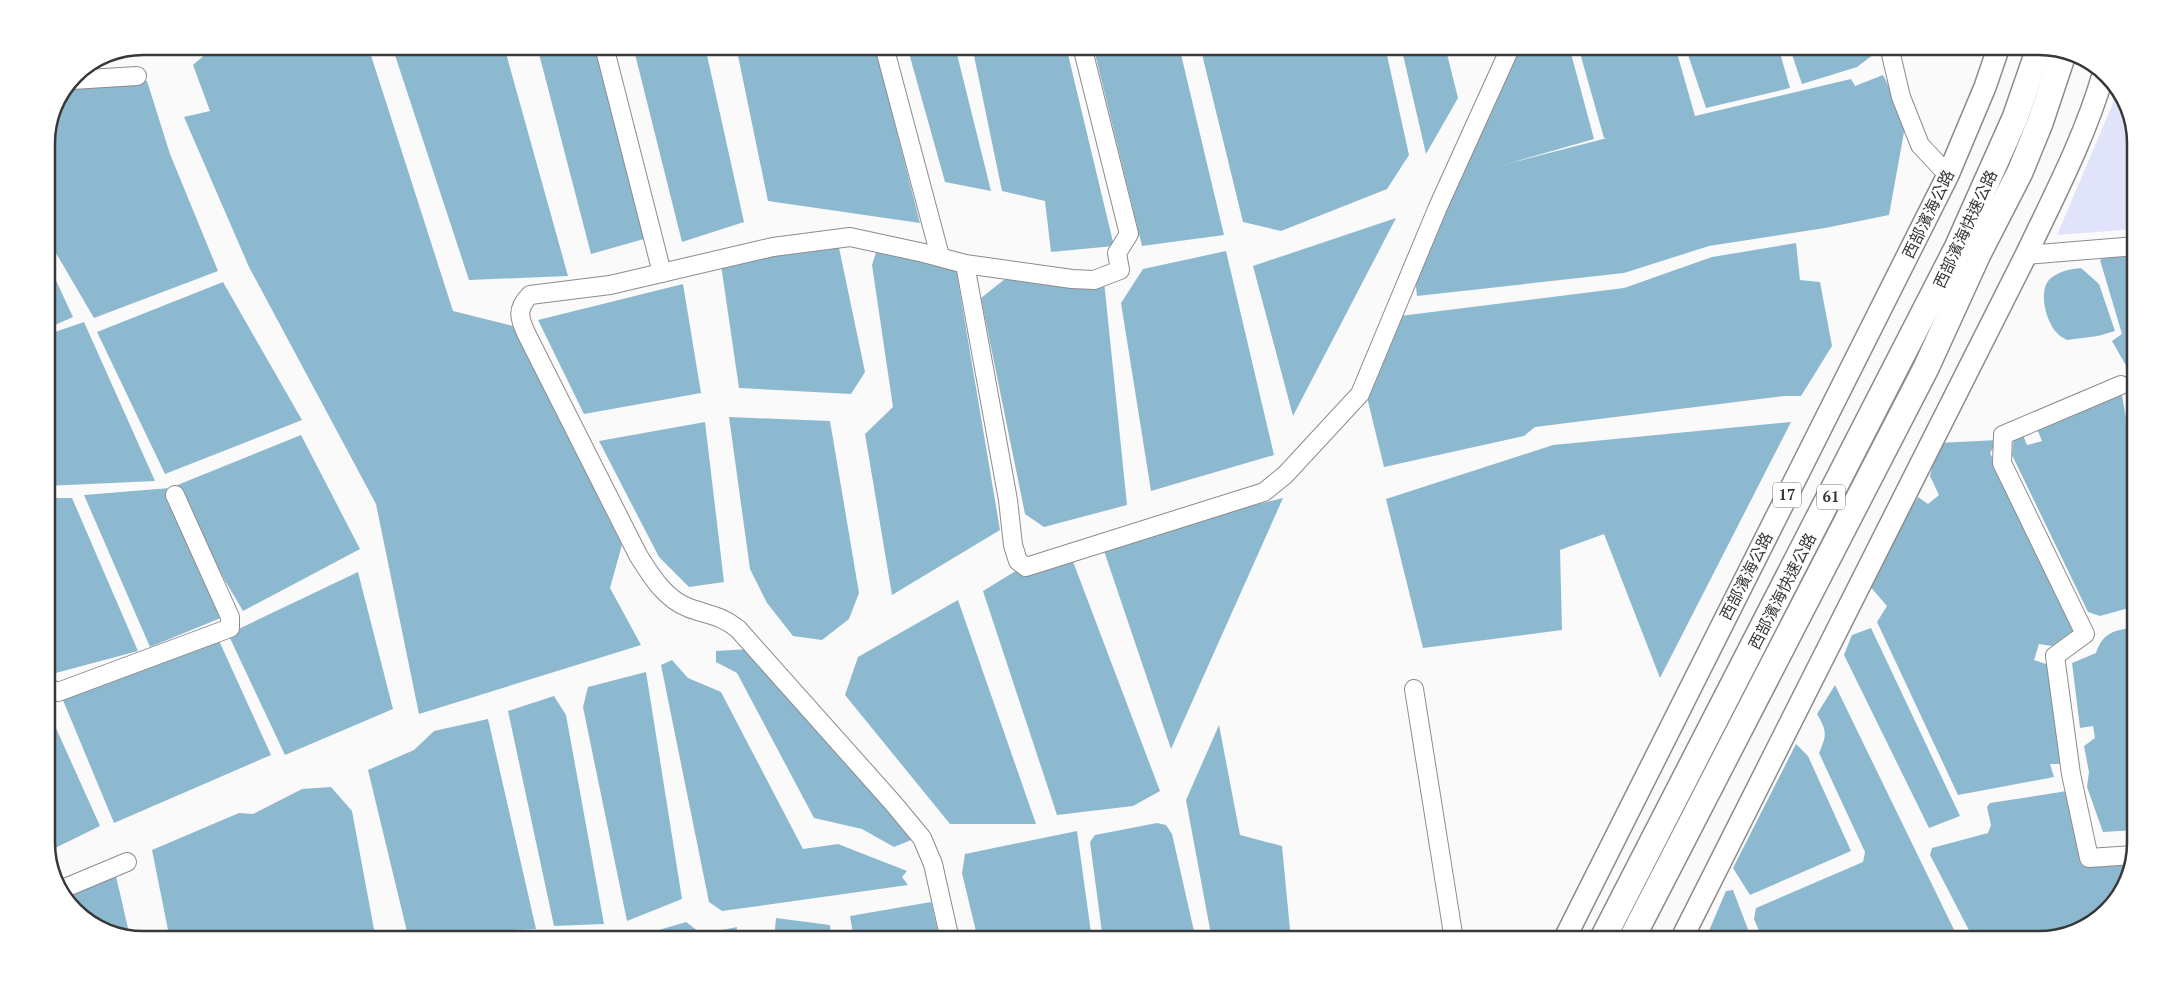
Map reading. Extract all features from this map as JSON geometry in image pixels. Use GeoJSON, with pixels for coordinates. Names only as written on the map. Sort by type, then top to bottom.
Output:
{"type":"FeatureCollection","features":[{"type":"Feature","properties":{"kind":"highway","name":"西部濱海快速公路"},"geometry":{"type":"LineString","coordinates":[[1607,931],[1957,248],[2015,118],[2037,55]]}},
{"type":"Feature","properties":{"kind":"highway","name":"西部濱海快速公路"},"geometry":{"type":"LineString","coordinates":[[1636,931],[1926,368],[1978,254],[2020,172],[2040,123],[2061,59]]}},
{"type":"Feature","properties":{"kind":"main road","name":"西部濱海公路"},"geometry":{"type":"LineString","coordinates":[[1569,931],[1948,175],[1985,87],[1996,55]]}},
{"type":"Feature","properties":{"kind":"main road"},"geometry":{"type":"LineString","coordinates":[[1686,931],[2026,255],[2064,177],[2101,81]]}},
{"type":"Feature","properties":{"kind":"lane"},"geometry":{"type":"LineString","coordinates":[[606,55],[662,273]]}},
{"type":"Feature","properties":{"kind":"lane"},"geometry":{"type":"LineString","coordinates":[[886,55],[940,256]]}},
{"type":"Feature","properties":{"kind":"lane"},"geometry":{"type":"LineString","coordinates":[[948,931],[933,864],[922,838],[893,803],[738,629],[726,619],[687,607],[670,597],[651,576],[638,555],[520,320],[523,302],[530,295],[610,285],[773,247],[850,237],[940,256],[965,264],[1072,279],[1094,280],[1120,270],[1118,253],[1129,234],[1084,55]]}},
{"type":"Feature","properties":{"kind":"lane"},"geometry":{"type":"LineString","coordinates":[[965,264],[1008,500],[1012,545],[1018,561],[1026,568],[1264,492],[1286,475],[1360,394],[1438,207],[1507,55]]}},
{"type":"Feature","properties":{"kind":"lane"},"geometry":{"type":"LineString","coordinates":[[1891,55],[1901,97],[1920,146],[1948,175]]}},
{"type":"Feature","properties":{"kind":"lane"},"geometry":{"type":"LineString","coordinates":[[83,79],[137,76]]}},
{"type":"Feature","properties":{"kind":"lane"},"geometry":{"type":"LineString","coordinates":[[2026,255],[2127,247]]}},
{"type":"Feature","properties":{"kind":"lane"},"geometry":{"type":"LineString","coordinates":[[2121,385],[2003,436],[2002,463],[2085,634],[2055,656],[2071,774],[2089,858],[2126,856]]}},
{"type":"Feature","properties":{"kind":"lane"},"geometry":{"type":"LineString","coordinates":[[55,691],[58,692],[230,628],[230,617],[175,495]]}},
{"type":"Feature","properties":{"kind":"lane"},"geometry":{"type":"LineString","coordinates":[[1414,689],[1453,931]]}},
{"type":"Feature","properties":{"kind":"lane"},"geometry":{"type":"LineString","coordinates":[[67,887],[128,862]]}},
{"type":"Feature","properties":{"kind":"shaded area"},"geometry":{"type":"Polygon","coordinates":[[[205,55],[371,55],[453,311],[513,326],[622,545],[610,588],[641,645],[419,714],[376,504],[249,267],[184,117],[210,111],[193,65],[205,55]]]}},
{"type":"Feature","properties":{"kind":"shaded area"},"geometry":{"type":"Polygon","coordinates":[[[395,55],[507,55],[568,276],[469,280],[395,55]]]}},
{"type":"Feature","properties":{"kind":"shaded area"},"geometry":{"type":"Polygon","coordinates":[[[539,55],[599,55],[644,239],[591,254],[539,55]]]}},
{"type":"Feature","properties":{"kind":"shaded area"},"geometry":{"type":"Polygon","coordinates":[[[635,55],[707,55],[744,222],[682,242],[635,55]]]}},
{"type":"Feature","properties":{"kind":"shaded area"},"geometry":{"type":"Polygon","coordinates":[[[738,55],[877,55],[920,223],[768,201],[738,55]]]}},
{"type":"Feature","properties":{"kind":"shaded area"},"geometry":{"type":"Polygon","coordinates":[[[910,55],[957,55],[991,191],[945,182],[910,55]]]}},
{"type":"Feature","properties":{"kind":"shaded area"},"geometry":{"type":"Polygon","coordinates":[[[974,55],[1068,55],[1114,246],[1051,252],[1045,201],[1002,191],[974,55]]]}},
{"type":"Feature","properties":{"kind":"shaded area"},"geometry":{"type":"Polygon","coordinates":[[[1095,55],[1181,55],[1224,235],[1142,246],[1095,55]]]}},
{"type":"Feature","properties":{"kind":"shaded area"},"geometry":{"type":"Polygon","coordinates":[[[1202,55],[1387,55],[1409,155],[1387,189],[1281,231],[1243,222],[1202,55]]]}},
{"type":"Feature","properties":{"kind":"shaded area"},"geometry":{"type":"Polygon","coordinates":[[[1403,55],[1447,55],[1458,98],[1426,154],[1403,55]]]}},
{"type":"Feature","properties":{"kind":"shaded area"},"geometry":{"type":"Polygon","coordinates":[[[1508,55],[1571,55],[1594,139],[1503,165],[1607,138],[1604,138],[1581,55],[1678,55],[1695,116],[1851,79],[1855,86],[1883,75],[1906,121],[1889,215],[1825,228],[1709,246],[1624,273],[1417,296],[1414,268],[1508,55]]]}},
{"type":"Feature","properties":{"kind":"shaded area"},"geometry":{"type":"Polygon","coordinates":[[[1688,55],[1781,55],[1790,88],[1706,108],[1688,55]]]}},
{"type":"Feature","properties":{"kind":"shaded area"},"geometry":{"type":"Polygon","coordinates":[[[1792,55],[1873,55],[1857,67],[1802,84],[1792,55]]]}},
{"type":"Feature","properties":{"kind":"shaded area"},"geometry":{"type":"Polygon","coordinates":[[[147,81],[170,154],[218,271],[94,318],[55,251],[55,137],[58,120],[64,104],[77,85],[147,81]]]}},
{"type":"Feature","properties":{"kind":"shaded area"},"geometry":{"type":"Polygon","coordinates":[[[2114,98],[2122,114],[2127,137],[2127,230],[2057,235],[2114,98]]]}},
{"type":"Feature","properties":{"kind":"shaded area"},"geometry":{"type":"Polygon","coordinates":[[[1396,218],[1293,416],[1253,266],[1396,218]]]}},
{"type":"Feature","properties":{"kind":"shaded area"},"geometry":{"type":"Polygon","coordinates":[[[838,243],[865,372],[851,394],[739,388],[721,265],[838,243]]]}},
{"type":"Feature","properties":{"kind":"shaded area"},"geometry":{"type":"Polygon","coordinates":[[[879,243],[956,269],[1000,530],[892,595],[865,434],[893,407],[872,265],[879,243]]]}},
{"type":"Feature","properties":{"kind":"shaded area"},"geometry":{"type":"Polygon","coordinates":[[[1796,243],[1800,280],[1820,282],[1832,346],[1801,396],[1784,396],[1535,427],[1524,436],[1384,467],[1364,385],[1392,317],[1624,288],[1712,257],[1796,243]]]}},
{"type":"Feature","properties":{"kind":"shaded area"},"geometry":{"type":"Polygon","coordinates":[[[2127,247],[2127,367],[2112,341],[2122,334],[2100,260],[2127,247]]]}},
{"type":"Feature","properties":{"kind":"shaded area"},"geometry":{"type":"Polygon","coordinates":[[[1226,251],[1274,455],[1151,491],[1121,303],[1143,269],[1226,251]]]}},
{"type":"Feature","properties":{"kind":"shaded area"},"geometry":{"type":"Polygon","coordinates":[[[2081,268],[2099,284],[2115,331],[2098,336],[2067,340],[2058,334],[2049,321],[2045,306],[2044,290],[2047,283],[2054,276],[2065,271],[2081,268]]]}},
{"type":"Feature","properties":{"kind":"shaded area"},"geometry":{"type":"Polygon","coordinates":[[[1015,271],[1104,281],[1127,505],[1044,527],[1025,514],[981,298],[1015,271]]]}},
{"type":"Feature","properties":{"kind":"shaded area"},"geometry":{"type":"Polygon","coordinates":[[[55,278],[73,317],[55,325],[55,278]]]}},
{"type":"Feature","properties":{"kind":"shaded area"},"geometry":{"type":"Polygon","coordinates":[[[223,282],[302,420],[165,474],[97,332],[223,282]]]}},
{"type":"Feature","properties":{"kind":"shaded area"},"geometry":{"type":"Polygon","coordinates":[[[683,284],[701,393],[584,414],[538,320],[683,284]]]}},
{"type":"Feature","properties":{"kind":"shaded area"},"geometry":{"type":"Polygon","coordinates":[[[84,322],[155,481],[55,486],[55,332],[84,322]]]}},
{"type":"Feature","properties":{"kind":"shaded area"},"geometry":{"type":"Polygon","coordinates":[[[2122,395],[2127,424],[2127,608],[2100,616],[2088,612],[2012,455],[2014,436],[2023,435],[2027,445],[2042,441],[2037,429],[2122,395]]]}},
{"type":"Feature","properties":{"kind":"shaded area"},"geometry":{"type":"Polygon","coordinates":[[[729,417],[830,421],[859,593],[849,619],[822,640],[793,636],[767,603],[750,569],[729,417]]]}},
{"type":"Feature","properties":{"kind":"shaded area"},"geometry":{"type":"Polygon","coordinates":[[[705,422],[724,582],[689,587],[659,557],[599,441],[705,422]]]}},
{"type":"Feature","properties":{"kind":"shaded area"},"geometry":{"type":"Polygon","coordinates":[[[1791,422],[1660,678],[1604,534],[1560,550],[1562,630],[1423,648],[1386,499],[1553,445],[1791,422]]]}},
{"type":"Feature","properties":{"kind":"shaded area"},"geometry":{"type":"Polygon","coordinates":[[[301,435],[360,549],[243,611],[174,494],[228,615],[150,647],[84,495],[170,488],[301,435]]]}},
{"type":"Feature","properties":{"kind":"shaded area"},"geometry":{"type":"Polygon","coordinates":[[[1998,440],[1990,453],[2074,630],[2052,646],[2039,644],[2034,660],[2049,665],[2064,764],[2050,764],[2054,777],[1958,795],[1877,622],[1887,606],[1868,584],[1918,497],[1928,504],[1939,495],[1930,476],[1938,443],[1998,440]]]}},
{"type":"Feature","properties":{"kind":"shaded area"},"geometry":{"type":"Polygon","coordinates":[[[55,498],[72,498],[138,651],[55,673],[55,498]]]}},
{"type":"Feature","properties":{"kind":"shaded area"},"geometry":{"type":"Polygon","coordinates":[[[1283,498],[1171,749],[1101,542],[1283,498]]]}},
{"type":"Feature","properties":{"kind":"shaded area"},"geometry":{"type":"Polygon","coordinates":[[[1069,551],[1160,791],[1133,806],[1057,815],[983,591],[1014,572],[1069,551]]]}},
{"type":"Feature","properties":{"kind":"shaded area"},"geometry":{"type":"Polygon","coordinates":[[[358,572],[393,709],[285,755],[228,634],[358,572]]]}},
{"type":"Feature","properties":{"kind":"shaded area"},"geometry":{"type":"Polygon","coordinates":[[[958,600],[1036,824],[950,824],[845,695],[858,657],[958,600]]]}},
{"type":"Feature","properties":{"kind":"shaded area"},"geometry":{"type":"Polygon","coordinates":[[[1871,628],[1960,816],[1929,828],[1844,655],[1852,635],[1871,628]]]}},
{"type":"Feature","properties":{"kind":"shaded area"},"geometry":{"type":"Polygon","coordinates":[[[2127,628],[2127,831],[2103,832],[2087,787],[2089,772],[2084,746],[2095,738],[2093,726],[2080,728],[2072,663],[2096,653],[2106,636],[2127,628]]]}},
{"type":"Feature","properties":{"kind":"shaded area"},"geometry":{"type":"Polygon","coordinates":[[[216,634],[271,755],[114,823],[60,693],[216,634]]]}},
{"type":"Feature","properties":{"kind":"shaded area"},"geometry":{"type":"Polygon","coordinates":[[[750,649],[916,838],[894,847],[862,829],[814,818],[737,673],[716,662],[716,651],[750,649]]]}},
{"type":"Feature","properties":{"kind":"shaded area"},"geometry":{"type":"Polygon","coordinates":[[[672,660],[688,678],[721,692],[803,849],[838,844],[907,871],[902,877],[908,885],[722,911],[709,902],[661,665],[672,660]]]}},
{"type":"Feature","properties":{"kind":"shaded area"},"geometry":{"type":"Polygon","coordinates":[[[646,672],[682,899],[627,921],[583,707],[588,687],[646,672]]]}},
{"type":"Feature","properties":{"kind":"shaded area"},"geometry":{"type":"Polygon","coordinates":[[[1835,685],[1955,931],[1759,931],[1754,919],[1756,908],[1863,862],[1865,852],[1819,753],[1825,733],[1817,714],[1835,685]]]}},
{"type":"Feature","properties":{"kind":"shaded area"},"geometry":{"type":"Polygon","coordinates":[[[554,696],[566,715],[604,924],[554,926],[508,711],[554,696]]]}},
{"type":"Feature","properties":{"kind":"shaded area"},"geometry":{"type":"Polygon","coordinates":[[[488,719],[536,929],[407,931],[368,770],[414,750],[434,731],[488,719]]]}},
{"type":"Feature","properties":{"kind":"shaded area"},"geometry":{"type":"Polygon","coordinates":[[[1219,725],[1240,835],[1282,846],[1290,931],[1210,931],[1186,800],[1219,725]]]}},
{"type":"Feature","properties":{"kind":"shaded area"},"geometry":{"type":"Polygon","coordinates":[[[55,726],[100,826],[55,848],[55,726]]]}},
{"type":"Feature","properties":{"kind":"shaded area"},"geometry":{"type":"Polygon","coordinates":[[[1796,744],[1808,756],[1851,851],[1750,895],[1733,868],[1796,744]]]}},
{"type":"Feature","properties":{"kind":"shaded area"},"geometry":{"type":"Polygon","coordinates":[[[331,787],[352,811],[374,931],[168,931],[152,850],[239,813],[253,814],[302,789],[331,787]]]}},
{"type":"Feature","properties":{"kind":"shaded area"},"geometry":{"type":"Polygon","coordinates":[[[2067,791],[2086,850],[2126,853],[2120,877],[2105,901],[2078,922],[2056,929],[2039,931],[1969,931],[1930,855],[1932,848],[1988,833],[1991,825],[1987,807],[1990,803],[2067,791]]]}},
{"type":"Feature","properties":{"kind":"shaded area"},"geometry":{"type":"Polygon","coordinates":[[[1157,823],[1166,825],[1172,834],[1194,931],[1102,931],[1090,842],[1095,835],[1157,823]]]}},
{"type":"Feature","properties":{"kind":"shaded area"},"geometry":{"type":"Polygon","coordinates":[[[1077,831],[1091,931],[976,931],[962,873],[965,854],[1077,831]]]}},
{"type":"Feature","properties":{"kind":"shaded area"},"geometry":{"type":"Polygon","coordinates":[[[113,863],[128,929],[109,924],[89,913],[70,892],[113,863]]]}},
{"type":"Feature","properties":{"kind":"shaded area"},"geometry":{"type":"Polygon","coordinates":[[[1733,890],[1749,931],[1709,931],[1726,891],[1733,890]]]}},
{"type":"Feature","properties":{"kind":"shaded area"},"geometry":{"type":"Polygon","coordinates":[[[931,902],[938,931],[852,931],[850,916],[931,902]]]}},
{"type":"Feature","properties":{"kind":"shaded area"},"geometry":{"type":"Polygon","coordinates":[[[776,918],[830,925],[830,931],[775,931],[776,918]]]}},
{"type":"Feature","properties":{"kind":"shaded area"},"geometry":{"type":"Polygon","coordinates":[[[686,922],[698,931],[656,931],[686,922]]]}},
{"type":"Feature","properties":{"kind":"shaded area"},"geometry":{"type":"Polygon","coordinates":[[[737,927],[736,931],[717,931],[737,927]]]}}]}
